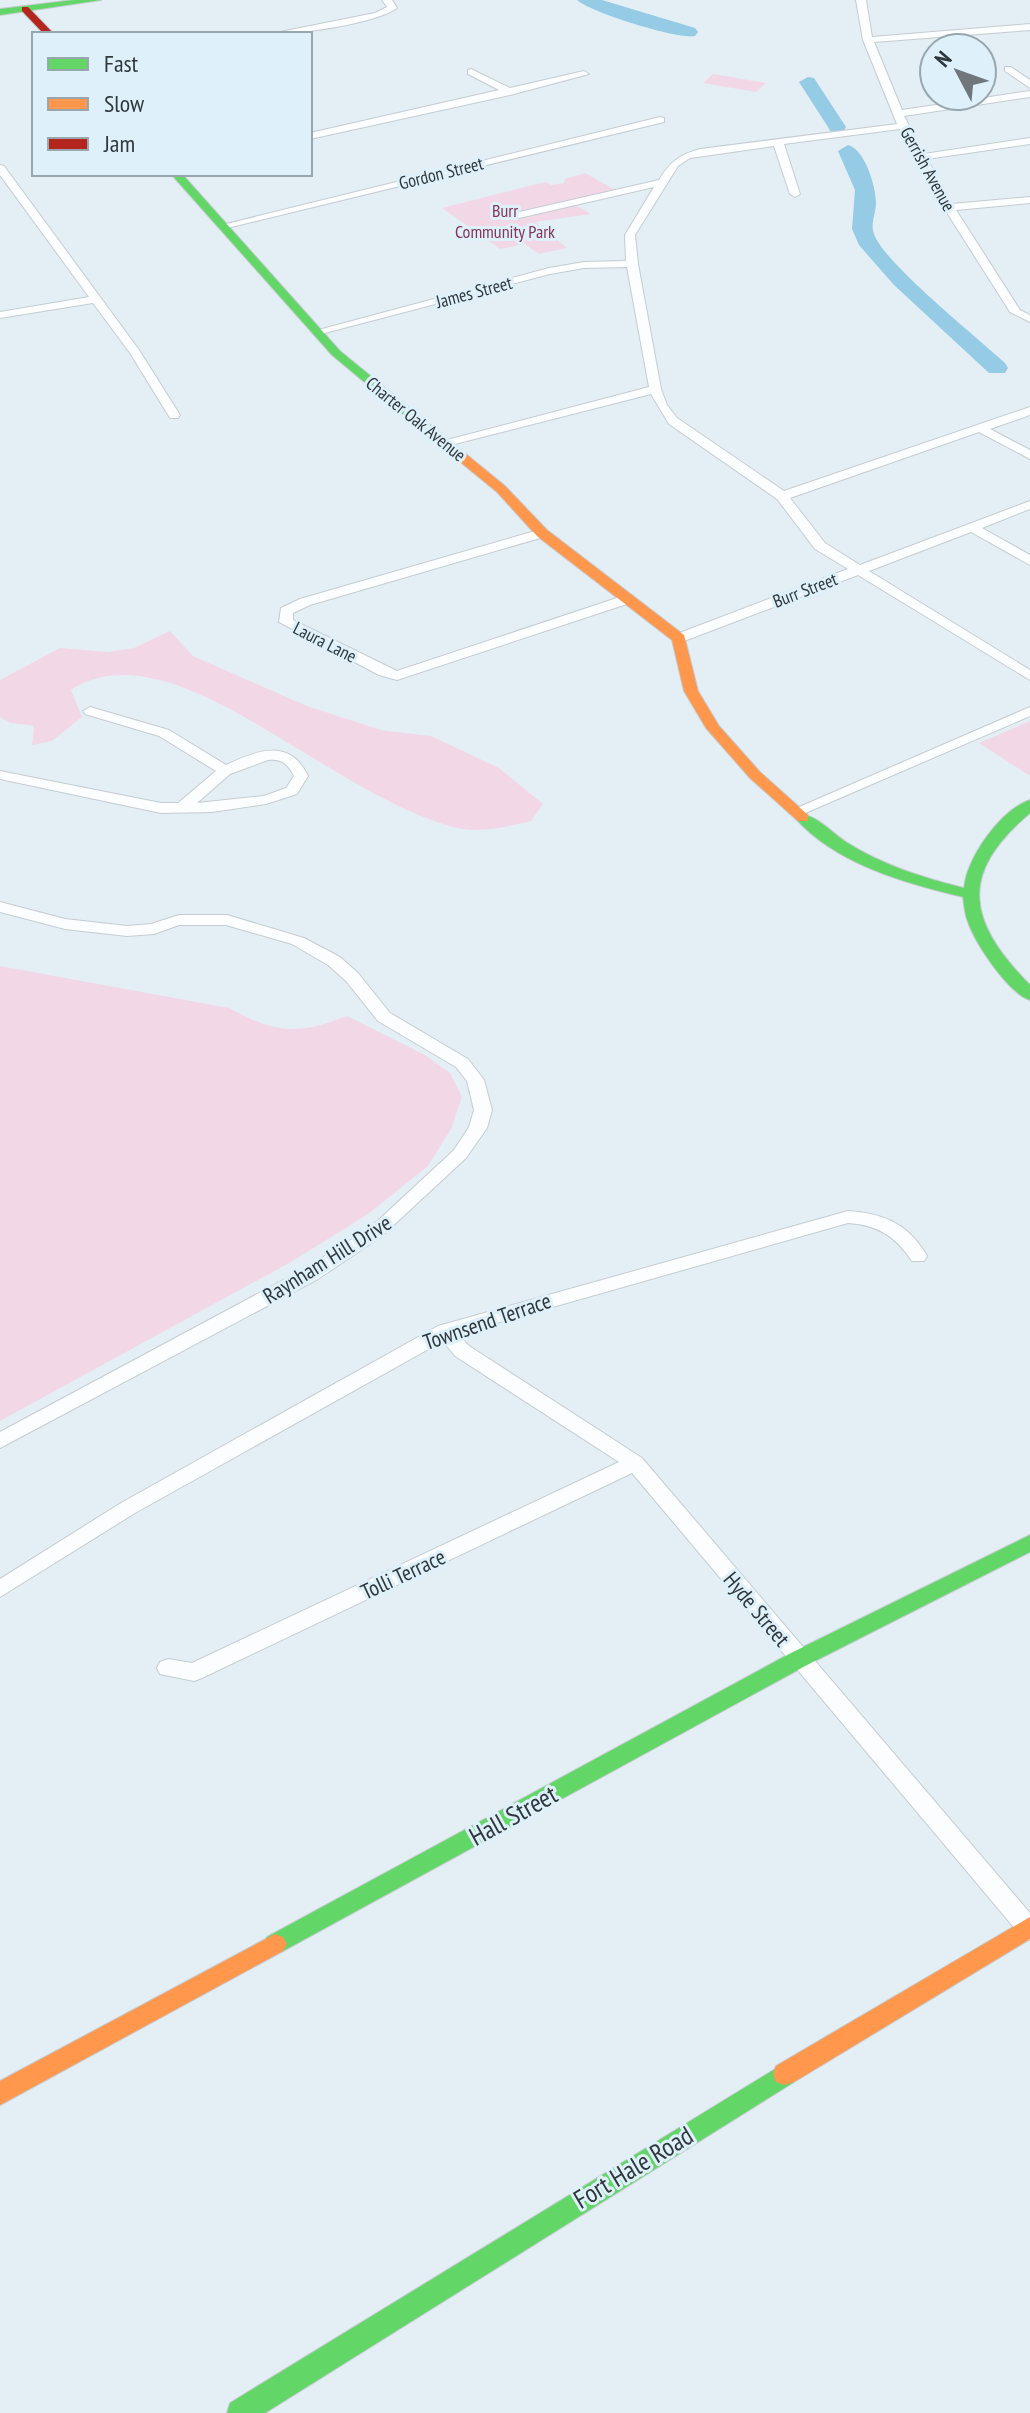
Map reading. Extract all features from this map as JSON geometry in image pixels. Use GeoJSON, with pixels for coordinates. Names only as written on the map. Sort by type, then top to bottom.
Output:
{"type":"FeatureCollection","features":[{"type":"Feature","properties":{"kind":"street"},"geometry":{"type":"LineString","coordinates":[[0,12],[36,5],[96,0]]}},
{"type":"Feature","properties":{"kind":"street"},"geometry":{"type":"LineString","coordinates":[[286,32],[378,15],[392,8],[387,0]]}},
{"type":"Feature","properties":{"kind":"street","name":"Gerrish Avenue"},"geometry":{"type":"LineString","coordinates":[[861,0],[868,40],[903,126],[949,208],[1016,312],[1030,319]]}},
{"type":"Feature","properties":{"kind":"street"},"geometry":{"type":"LineString","coordinates":[[36,5],[48,32]]}},
{"type":"Feature","properties":{"kind":"street"},"geometry":{"type":"LineString","coordinates":[[868,40],[1030,27]]}},
{"type":"Feature","properties":{"kind":"street"},"geometry":{"type":"LineString","coordinates":[[1030,66],[1008,69],[1030,85]]}},
{"type":"Feature","properties":{"kind":"street"},"geometry":{"type":"LineString","coordinates":[[471,72],[510,92]]}},
{"type":"Feature","properties":{"kind":"street"},"geometry":{"type":"LineString","coordinates":[[312,135],[584,74]]}},
{"type":"Feature","properties":{"kind":"street"},"geometry":{"type":"LineString","coordinates":[[898,114],[1030,94]]}},
{"type":"Feature","properties":{"kind":"street","name":"Gordon Street"},"geometry":{"type":"LineString","coordinates":[[223,226],[660,120]]}},
{"type":"Feature","properties":{"kind":"street"},"geometry":{"type":"LineString","coordinates":[[312,124],[323,132]]}},
{"type":"Feature","properties":{"kind":"street","name":"Burr Street"},"geometry":{"type":"LineString","coordinates":[[859,569],[820,546],[782,496],[680,427],[664,411],[655,389],[632,264],[630,235],[671,168],[686,156],[903,126]]}},
{"type":"Feature","properties":{"kind":"street"},"geometry":{"type":"LineString","coordinates":[[923,157],[1030,141]]}},
{"type":"Feature","properties":{"kind":"street"},"geometry":{"type":"LineString","coordinates":[[778,143],[795,194]]}},
{"type":"Feature","properties":{"kind":"street"},"geometry":{"type":"LineString","coordinates":[[0,168],[135,352],[174,415]]}},
{"type":"Feature","properties":{"kind":"street","name":"Charter Oak Avenue"},"geometry":{"type":"LineString","coordinates":[[178,176],[336,353],[501,489],[542,533],[679,638]]}},
{"type":"Feature","properties":{"kind":"street"},"geometry":{"type":"LineString","coordinates":[[519,215],[663,182]]}},
{"type":"Feature","properties":{"kind":"street"},"geometry":{"type":"LineString","coordinates":[[949,208],[1030,200]]}},
{"type":"Feature","properties":{"kind":"street","name":"James Street"},"geometry":{"type":"LineString","coordinates":[[317,332],[549,271],[584,265],[632,264]]}},
{"type":"Feature","properties":{"kind":"street"},"geometry":{"type":"LineString","coordinates":[[0,315],[95,299]]}},
{"type":"Feature","properties":{"kind":"street"},"geometry":{"type":"LineString","coordinates":[[447,444],[655,389]]}},
{"type":"Feature","properties":{"kind":"street"},"geometry":{"type":"LineString","coordinates":[[782,496],[1030,411]]}},
{"type":"Feature","properties":{"kind":"street"},"geometry":{"type":"LineString","coordinates":[[980,428],[1030,455]]}},
{"type":"Feature","properties":{"kind":"street"},"geometry":{"type":"LineString","coordinates":[[859,569],[1030,505]]}},
{"type":"Feature","properties":{"kind":"street"},"geometry":{"type":"LineString","coordinates":[[973,528],[1030,561]]}},
{"type":"Feature","properties":{"kind":"street","name":"Laura Lane"},"geometry":{"type":"LineString","coordinates":[[542,533],[305,602],[286,611],[286,622],[397,676],[628,599]]}},
{"type":"Feature","properties":{"kind":"street"},"geometry":{"type":"LineString","coordinates":[[859,569],[1030,676]]}},
{"type":"Feature","properties":{"kind":"street","name":"Burr Street"},"geometry":{"type":"LineString","coordinates":[[679,638],[859,569]]}},
{"type":"Feature","properties":{"kind":"street"},"geometry":{"type":"LineString","coordinates":[[679,638],[687,681],[716,734],[746,767],[798,811],[872,865],[914,881],[968,894]]}},
{"type":"Feature","properties":{"kind":"street"},"geometry":{"type":"LineString","coordinates":[[90,711],[164,733],[225,771]]}},
{"type":"Feature","properties":{"kind":"street"},"geometry":{"type":"LineString","coordinates":[[798,811],[1030,711]]}},
{"type":"Feature","properties":{"kind":"street"},"geometry":{"type":"LineString","coordinates":[[0,775],[161,808],[183,807],[248,803],[274,798],[292,791],[301,776],[290,760],[274,754],[254,757],[225,771],[183,807]]}},
{"type":"Feature","properties":{"kind":"street"},"geometry":{"type":"LineString","coordinates":[[1030,805],[1003,824],[989,840],[978,859],[968,894],[991,954],[1030,995]]}},
{"type":"Feature","properties":{"kind":"street","name":"Raynham Hill Drive"},"geometry":{"type":"LineString","coordinates":[[0,907],[65,924],[127,931],[154,929],[168,922],[227,920],[279,934],[316,949],[352,977],[384,1017],[462,1063],[475,1080],[483,1110],[478,1128],[460,1154],[363,1240],[311,1274],[0,1441]]}},
{"type":"Feature","properties":{"kind":"street","name":"Townsend Terrace"},"geometry":{"type":"LineString","coordinates":[[0,1589],[128,1508],[445,1331],[848,1217],[868,1217],[892,1226],[907,1238],[918,1256]]}},
{"type":"Feature","properties":{"kind":"street","name":"Hyde Street"},"geometry":{"type":"LineString","coordinates":[[445,1331],[462,1351],[635,1463],[1030,1929]]}},
{"type":"Feature","properties":{"kind":"street","name":"Tolli Terrace"},"geometry":{"type":"LineString","coordinates":[[168,1668],[194,1672],[635,1463]]}},
{"type":"Feature","properties":{"kind":"street","name":"Hall Street"},"geometry":{"type":"LineString","coordinates":[[0,2094],[799,1659],[1030,1543]]}},
{"type":"Feature","properties":{"kind":"street","name":"Fort Hale Road"},"geometry":{"type":"LineString","coordinates":[[240,2413],[667,2145],[1030,1929]]}},
{"type":"Feature","properties":{"kind":"green space"},"geometry":{"type":"Polygon","coordinates":[[[713,74],[766,83],[756,92],[703,83],[713,74]]]}},
{"type":"Feature","properties":{"kind":"green space","name":"Burr Community Park"},"geometry":{"type":"Polygon","coordinates":[[[585,173],[615,190],[571,202],[591,214],[535,222],[567,248],[539,254],[525,244],[500,249],[442,208],[545,182],[552,185],[564,183],[565,179],[585,173]]]}},
{"type":"Feature","properties":{"kind":"green space"},"geometry":{"type":"Polygon","coordinates":[[[170,631],[193,656],[307,706],[381,730],[431,736],[499,768],[543,804],[531,821],[492,829],[463,829],[433,821],[374,793],[220,704],[158,680],[127,675],[98,678],[71,690],[82,717],[52,741],[32,745],[34,726],[10,723],[0,717],[0,680],[60,648],[108,652],[134,648],[170,631]]]}},
{"type":"Feature","properties":{"kind":"green space"},"geometry":{"type":"Polygon","coordinates":[[[1030,721],[1030,776],[979,743],[1030,721]]]}},
{"type":"Feature","properties":{"kind":"green space"},"geometry":{"type":"Polygon","coordinates":[[[0,966],[229,1008],[261,1023],[287,1029],[314,1026],[347,1016],[425,1055],[450,1073],[462,1097],[451,1129],[428,1166],[368,1214],[291,1262],[0,1421],[0,966]]]}},
{"type":"Feature","properties":{"kind":"waterway"},"geometry":{"type":"LineString","coordinates":[[586,0],[689,32]]}},
{"type":"Feature","properties":{"kind":"waterway"},"geometry":{"type":"LineString","coordinates":[[808,82],[837,127]]}},
{"type":"Feature","properties":{"kind":"waterway"},"geometry":{"type":"LineString","coordinates":[[848,151],[865,190],[863,233],[869,245],[901,280],[997,368]]}},
{"type":"Feature","properties":{"kind":"traffic: fast"},"geometry":{"type":"LineString","coordinates":[[0,12],[96,0]]}},
{"type":"Feature","properties":{"kind":"traffic: fast"},"geometry":{"type":"LineString","coordinates":[[178,176],[336,353],[457,453]]}},
{"type":"Feature","properties":{"kind":"traffic: fast"},"geometry":{"type":"LineString","coordinates":[[1030,805],[1002,828],[984,852],[973,875],[971,898],[976,922],[988,945],[1030,995]]}},
{"type":"Feature","properties":{"kind":"traffic: fast"},"geometry":{"type":"LineString","coordinates":[[803,818],[842,847],[880,867],[968,894]]}},
{"type":"Feature","properties":{"kind":"traffic: fast"},"geometry":{"type":"LineString","coordinates":[[275,1944],[799,1659],[1030,1543]]}},
{"type":"Feature","properties":{"kind":"traffic: fast"},"geometry":{"type":"LineString","coordinates":[[240,2413],[785,2074]]}},
{"type":"Feature","properties":{"kind":"traffic: slow"},"geometry":{"type":"LineString","coordinates":[[457,453],[501,489],[542,533],[679,638],[691,691],[713,728],[755,775],[803,818]]}},
{"type":"Feature","properties":{"kind":"traffic: slow"},"geometry":{"type":"LineString","coordinates":[[785,2074],[1030,1927]]}},
{"type":"Feature","properties":{"kind":"traffic: slow"},"geometry":{"type":"LineString","coordinates":[[0,2094],[275,1944]]}},
{"type":"Feature","properties":{"kind":"traffic: jam"},"geometry":{"type":"LineString","coordinates":[[25,9],[47,32]]}}]}
